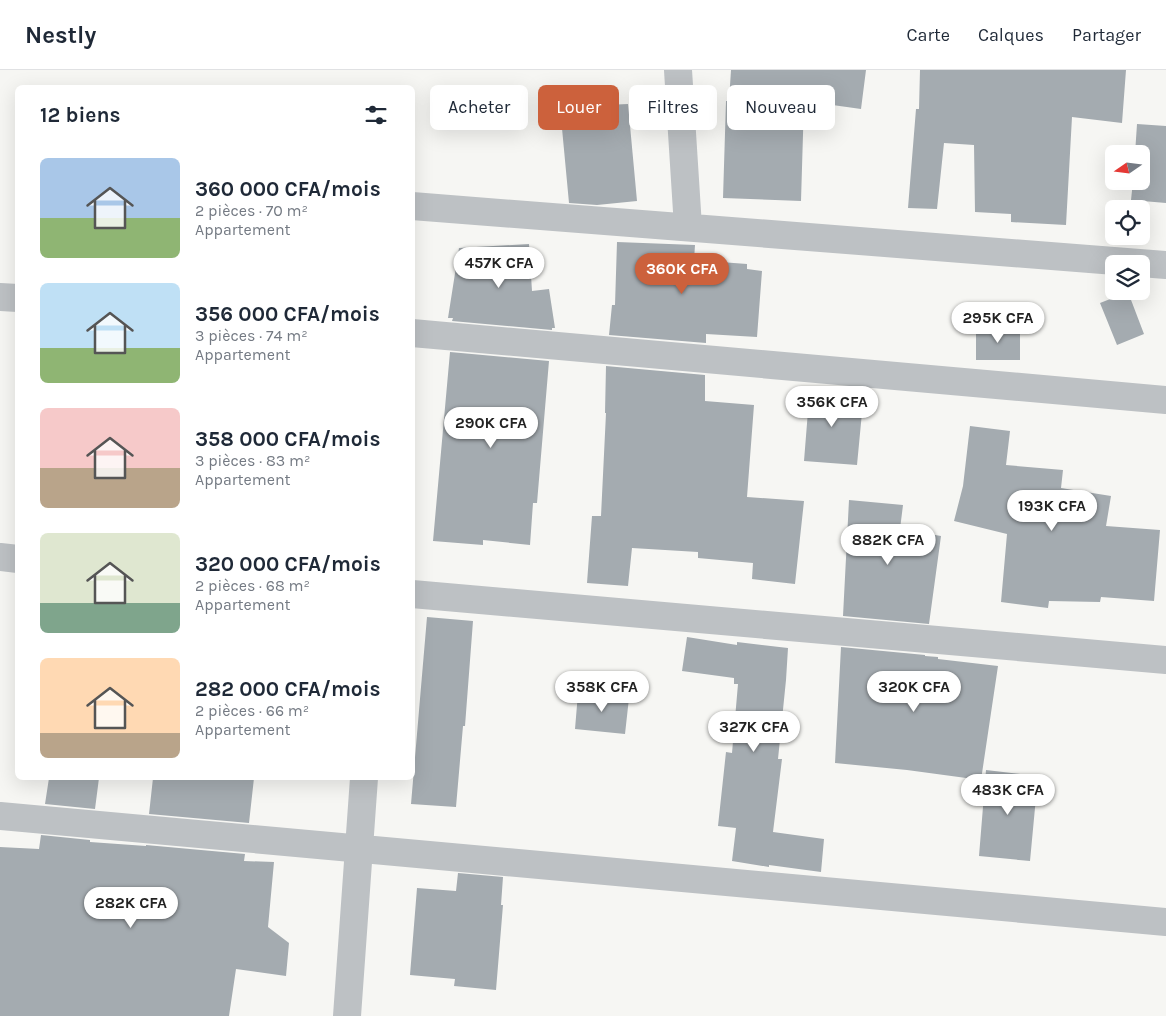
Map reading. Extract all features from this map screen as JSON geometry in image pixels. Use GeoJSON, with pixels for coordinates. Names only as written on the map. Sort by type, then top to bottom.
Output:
{"type":"FeatureCollection","features":[{"type":"Feature","properties":{"kind":"street"},"geometry":{"type":"LineString","coordinates":[[678,70],[688,228]]}},
{"type":"Feature","properties":{"kind":"street"},"geometry":{"type":"LineString","coordinates":[[415,206],[1166,265]]}},
{"type":"Feature","properties":{"kind":"street"},"geometry":{"type":"LineString","coordinates":[[0,297],[15,298]]}},
{"type":"Feature","properties":{"kind":"street"},"geometry":{"type":"LineString","coordinates":[[415,333],[1166,400]]}},
{"type":"Feature","properties":{"kind":"street"},"geometry":{"type":"LineString","coordinates":[[0,557],[15,559]]}},
{"type":"Feature","properties":{"kind":"street"},"geometry":{"type":"LineString","coordinates":[[415,594],[1166,660]]}},
{"type":"Feature","properties":{"kind":"street"},"geometry":{"type":"LineString","coordinates":[[346,1016],[364,780]]}},
{"type":"Feature","properties":{"kind":"street"},"geometry":{"type":"LineString","coordinates":[[0,816],[1166,922]]}},
{"type":"Feature","properties":{"kind":"building"},"geometry":{"type":"Polygon","coordinates":[[[731,70],[866,70],[861,109],[835,105],[835,85],[730,85],[731,70]]]}},
{"type":"Feature","properties":{"kind":"building"},"geometry":{"type":"Polygon","coordinates":[[[920,70],[1126,70],[1122,123],[1072,117],[1066,225],[1011,222],[1011,214],[975,212],[974,145],[944,143],[937,209],[908,208],[916,109],[919,109],[920,70]]]}},
{"type":"Feature","properties":{"kind":"building"},"geometry":{"type":"Polygon","coordinates":[[[726,101],[727,130],[803,130],[801,201],[723,198],[726,101]]]}},
{"type":"Feature","properties":{"kind":"building"},"geometry":{"type":"Polygon","coordinates":[[[619,104],[628,104],[637,201],[597,205],[569,203],[562,130],[619,130],[619,104]]]}},
{"type":"Feature","properties":{"kind":"building"},"geometry":{"type":"Polygon","coordinates":[[[1137,124],[1166,126],[1166,203],[1150,202],[1150,200],[1131,200],[1132,190],[1150,190],[1150,145],[1136,145],[1137,124]]]}},
{"type":"Feature","properties":{"kind":"building"},"geometry":{"type":"Polygon","coordinates":[[[617,242],[695,245],[694,260],[747,264],[747,269],[762,271],[757,337],[706,334],[706,343],[609,335],[612,305],[615,305],[617,242]]]}},
{"type":"Feature","properties":{"kind":"building"},"geometry":{"type":"Polygon","coordinates":[[[529,244],[532,291],[549,289],[555,328],[552,328],[552,330],[452,321],[453,318],[448,318],[459,248],[529,244]]]}},
{"type":"Feature","properties":{"kind":"building"},"geometry":{"type":"Polygon","coordinates":[[[1108,300],[1131,300],[1144,334],[1117,345],[1100,303],[1108,300]]]}},
{"type":"Feature","properties":{"kind":"building"},"geometry":{"type":"Polygon","coordinates":[[[976,328],[1020,328],[1020,360],[976,360],[976,328]]]}},
{"type":"Feature","properties":{"kind":"building"},"geometry":{"type":"Polygon","coordinates":[[[450,352],[549,361],[537,503],[533,503],[530,545],[483,540],[483,545],[433,541],[450,352]]]}},
{"type":"Feature","properties":{"kind":"building"},"geometry":{"type":"Polygon","coordinates":[[[606,366],[705,375],[705,401],[754,405],[747,497],[804,501],[795,584],[752,579],[753,563],[698,558],[698,552],[632,548],[628,586],[587,583],[592,516],[601,516],[606,413],[606,366]]]}},
{"type":"Feature","properties":{"kind":"building"},"geometry":{"type":"Polygon","coordinates":[[[810,386],[838,388],[837,399],[863,402],[857,465],[804,461],[810,386]]]}},
{"type":"Feature","properties":{"kind":"building"},"geometry":{"type":"Polygon","coordinates":[[[970,426],[1010,431],[1006,465],[1063,470],[1061,488],[1111,496],[1106,526],[1160,530],[1154,601],[1101,597],[1100,602],[1049,601],[1048,608],[1001,602],[1007,534],[954,521],[963,486],[970,426]]]}},
{"type":"Feature","properties":{"kind":"building"},"geometry":{"type":"Polygon","coordinates":[[[849,500],[903,505],[900,529],[941,536],[929,624],[843,616],[849,500]]]}},
{"type":"Feature","properties":{"kind":"building"},"geometry":{"type":"Polygon","coordinates":[[[427,617],[473,621],[465,726],[463,726],[456,807],[411,804],[413,780],[415,780],[415,757],[427,617]]]}},
{"type":"Feature","properties":{"kind":"building"},"geometry":{"type":"Polygon","coordinates":[[[687,637],[737,645],[737,642],[788,648],[778,759],[782,759],[773,832],[824,839],[821,872],[732,861],[736,828],[718,826],[726,752],[732,753],[738,684],[734,684],[734,678],[682,671],[687,637]]]}},
{"type":"Feature","properties":{"kind":"building"},"geometry":{"type":"Polygon","coordinates":[[[841,647],[925,655],[938,657],[938,659],[998,666],[981,780],[835,763],[841,647]]]}},
{"type":"Feature","properties":{"kind":"building"},"geometry":{"type":"Polygon","coordinates":[[[578,693],[629,698],[625,734],[575,729],[578,693]]]}},
{"type":"Feature","properties":{"kind":"building"},"geometry":{"type":"Polygon","coordinates":[[[986,770],[1038,776],[1030,861],[979,856],[986,770]]]}},
{"type":"Feature","properties":{"kind":"building"},"geometry":{"type":"Polygon","coordinates":[[[49,780],[99,780],[95,809],[45,804],[49,780]]]}},
{"type":"Feature","properties":{"kind":"building"},"geometry":{"type":"Polygon","coordinates":[[[153,780],[254,780],[249,823],[149,814],[153,780]]]}},
{"type":"Feature","properties":{"kind":"building"},"geometry":{"type":"Polygon","coordinates":[[[41,835],[90,840],[90,842],[245,854],[244,861],[274,862],[268,927],[289,943],[286,976],[236,969],[229,1016],[0,1016],[0,847],[39,849],[41,835]]]}},
{"type":"Feature","properties":{"kind":"building"},"geometry":{"type":"Polygon","coordinates":[[[458,873],[503,877],[501,905],[503,905],[496,990],[454,986],[455,979],[410,975],[417,888],[456,891],[458,873]]]}}]}
